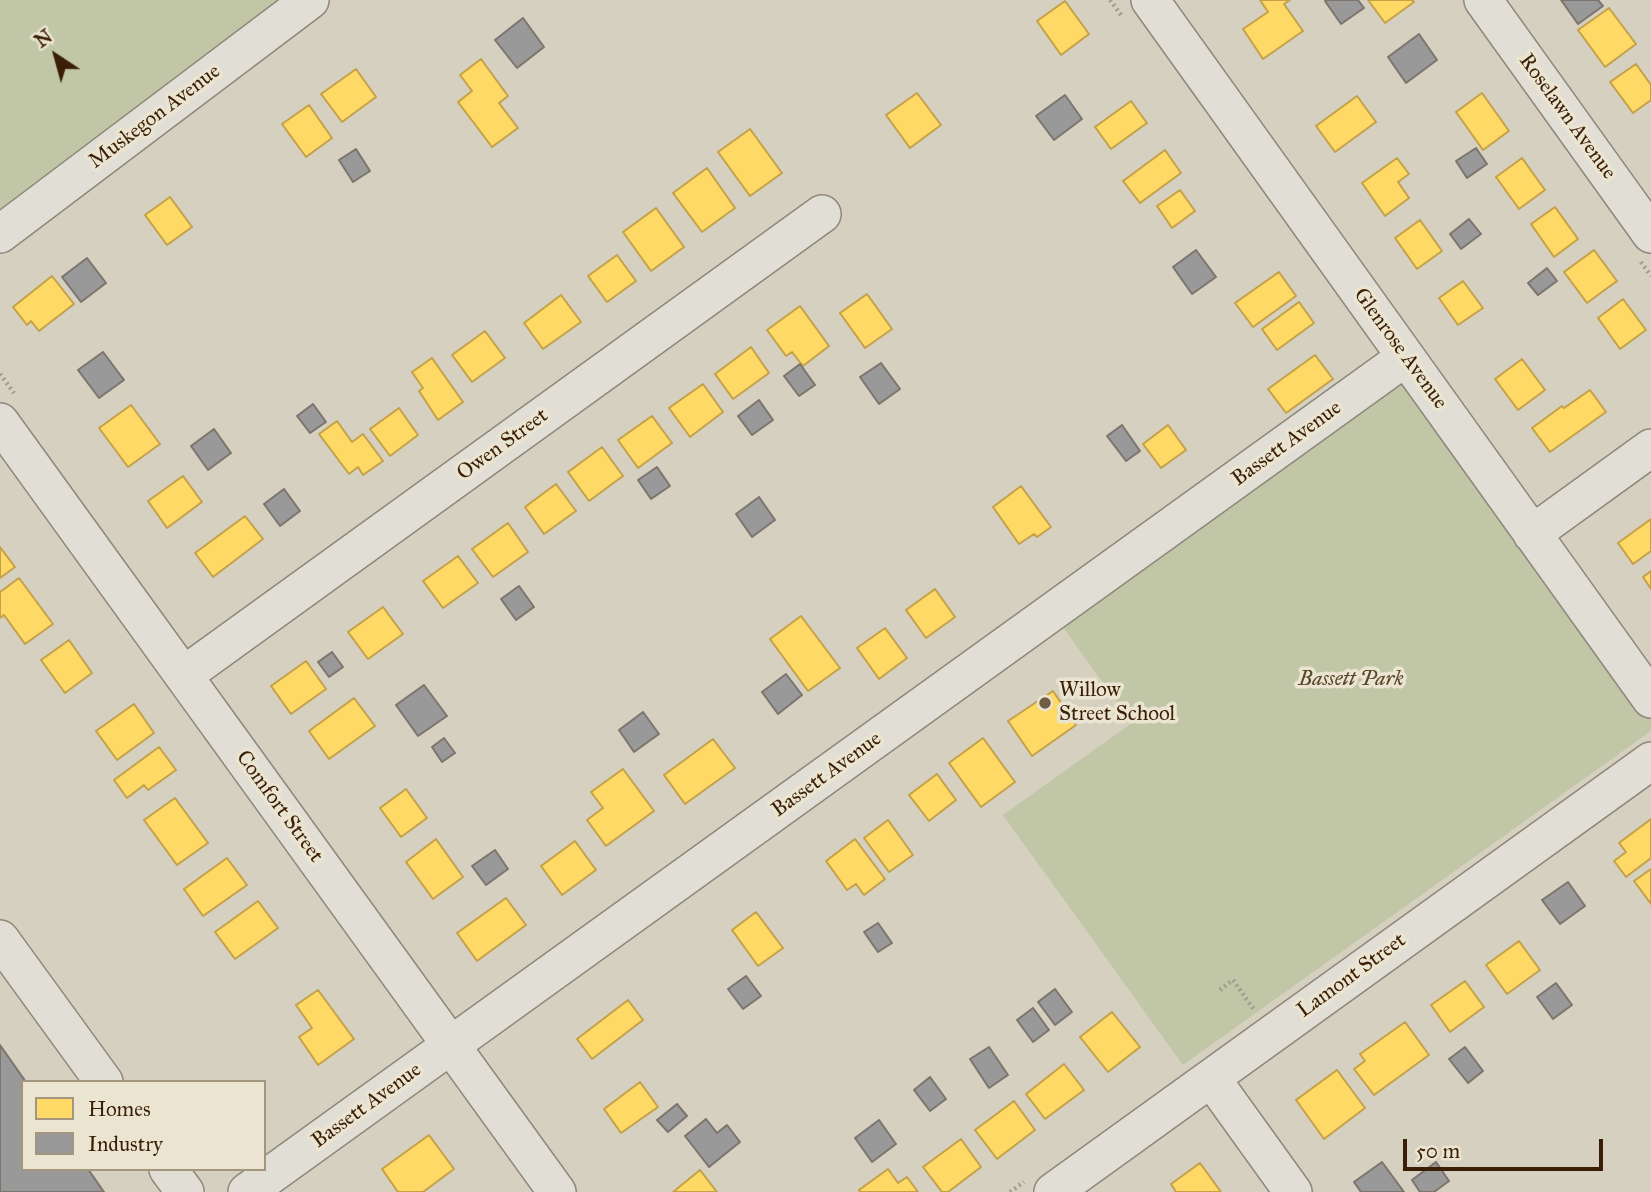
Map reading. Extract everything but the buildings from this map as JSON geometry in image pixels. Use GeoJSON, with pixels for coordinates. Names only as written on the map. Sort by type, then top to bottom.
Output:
{"type":"FeatureCollection","features":[{"type":"Feature","properties":{"kind":"street","name":"Muskegon Avenue"},"geometry":{"type":"LineString","coordinates":[[0,234],[310,0]]}},
{"type":"Feature","properties":{"kind":"street","name":"Glenrose Avenue"},"geometry":{"type":"LineString","coordinates":[[1150,0],[1651,699]]}},
{"type":"Feature","properties":{"kind":"street","name":"Roselawn Avenue"},"geometry":{"type":"LineString","coordinates":[[1483,0],[1651,234]]}},
{"type":"Feature","properties":{"kind":"street","name":"Owen Street"},"geometry":{"type":"LineString","coordinates":[[184,675],[822,214]]}},
{"type":"Feature","properties":{"kind":"street","name":"Bassett Avenue"},"geometry":{"type":"LineString","coordinates":[[247,1192],[1406,357]]}},
{"type":"Feature","properties":{"kind":"street","name":"Comfort Street"},"geometry":{"type":"LineString","coordinates":[[0,422],[557,1192]]}},
{"type":"Feature","properties":{"kind":"street"},"geometry":{"type":"LineString","coordinates":[[1532,534],[1651,448]]}},
{"type":"Feature","properties":{"kind":"street","name":"Lamont Street"},"geometry":{"type":"LineString","coordinates":[[1053,1192],[1651,761]]}},
{"type":"Feature","properties":{"kind":"street"},"geometry":{"type":"LineString","coordinates":[[0,939],[103,1080]]}},
{"type":"Feature","properties":{"kind":"street"},"geometry":{"type":"LineString","coordinates":[[1211,1078],[1293,1192]]}},
{"type":"Feature","properties":{"kind":"street"},"geometry":{"type":"LineString","coordinates":[[169,1171],[185,1192]]}},
{"type":"Feature","properties":{"kind":"path"},"geometry":{"type":"LineString","coordinates":[[1220,990],[1233,980],[1257,1014]]}},
{"type":"Feature","properties":{"kind":"green space"},"geometry":{"type":"Polygon","coordinates":[[[0,0],[310,0],[0,234],[0,0]]]}},
{"type":"Feature","properties":{"kind":"green space","name":"Bassett Park"},"geometry":{"type":"Polygon","coordinates":[[[1406,375],[1651,715],[1651,731],[1183,1065],[1003,815],[1132,723],[1060,623],[1406,375]]]}},
{"type":"Feature","properties":{"kind":"place","name":"Willow Street School"},"geometry":{"type":"Point","coordinates":[1045,703]}}]}
